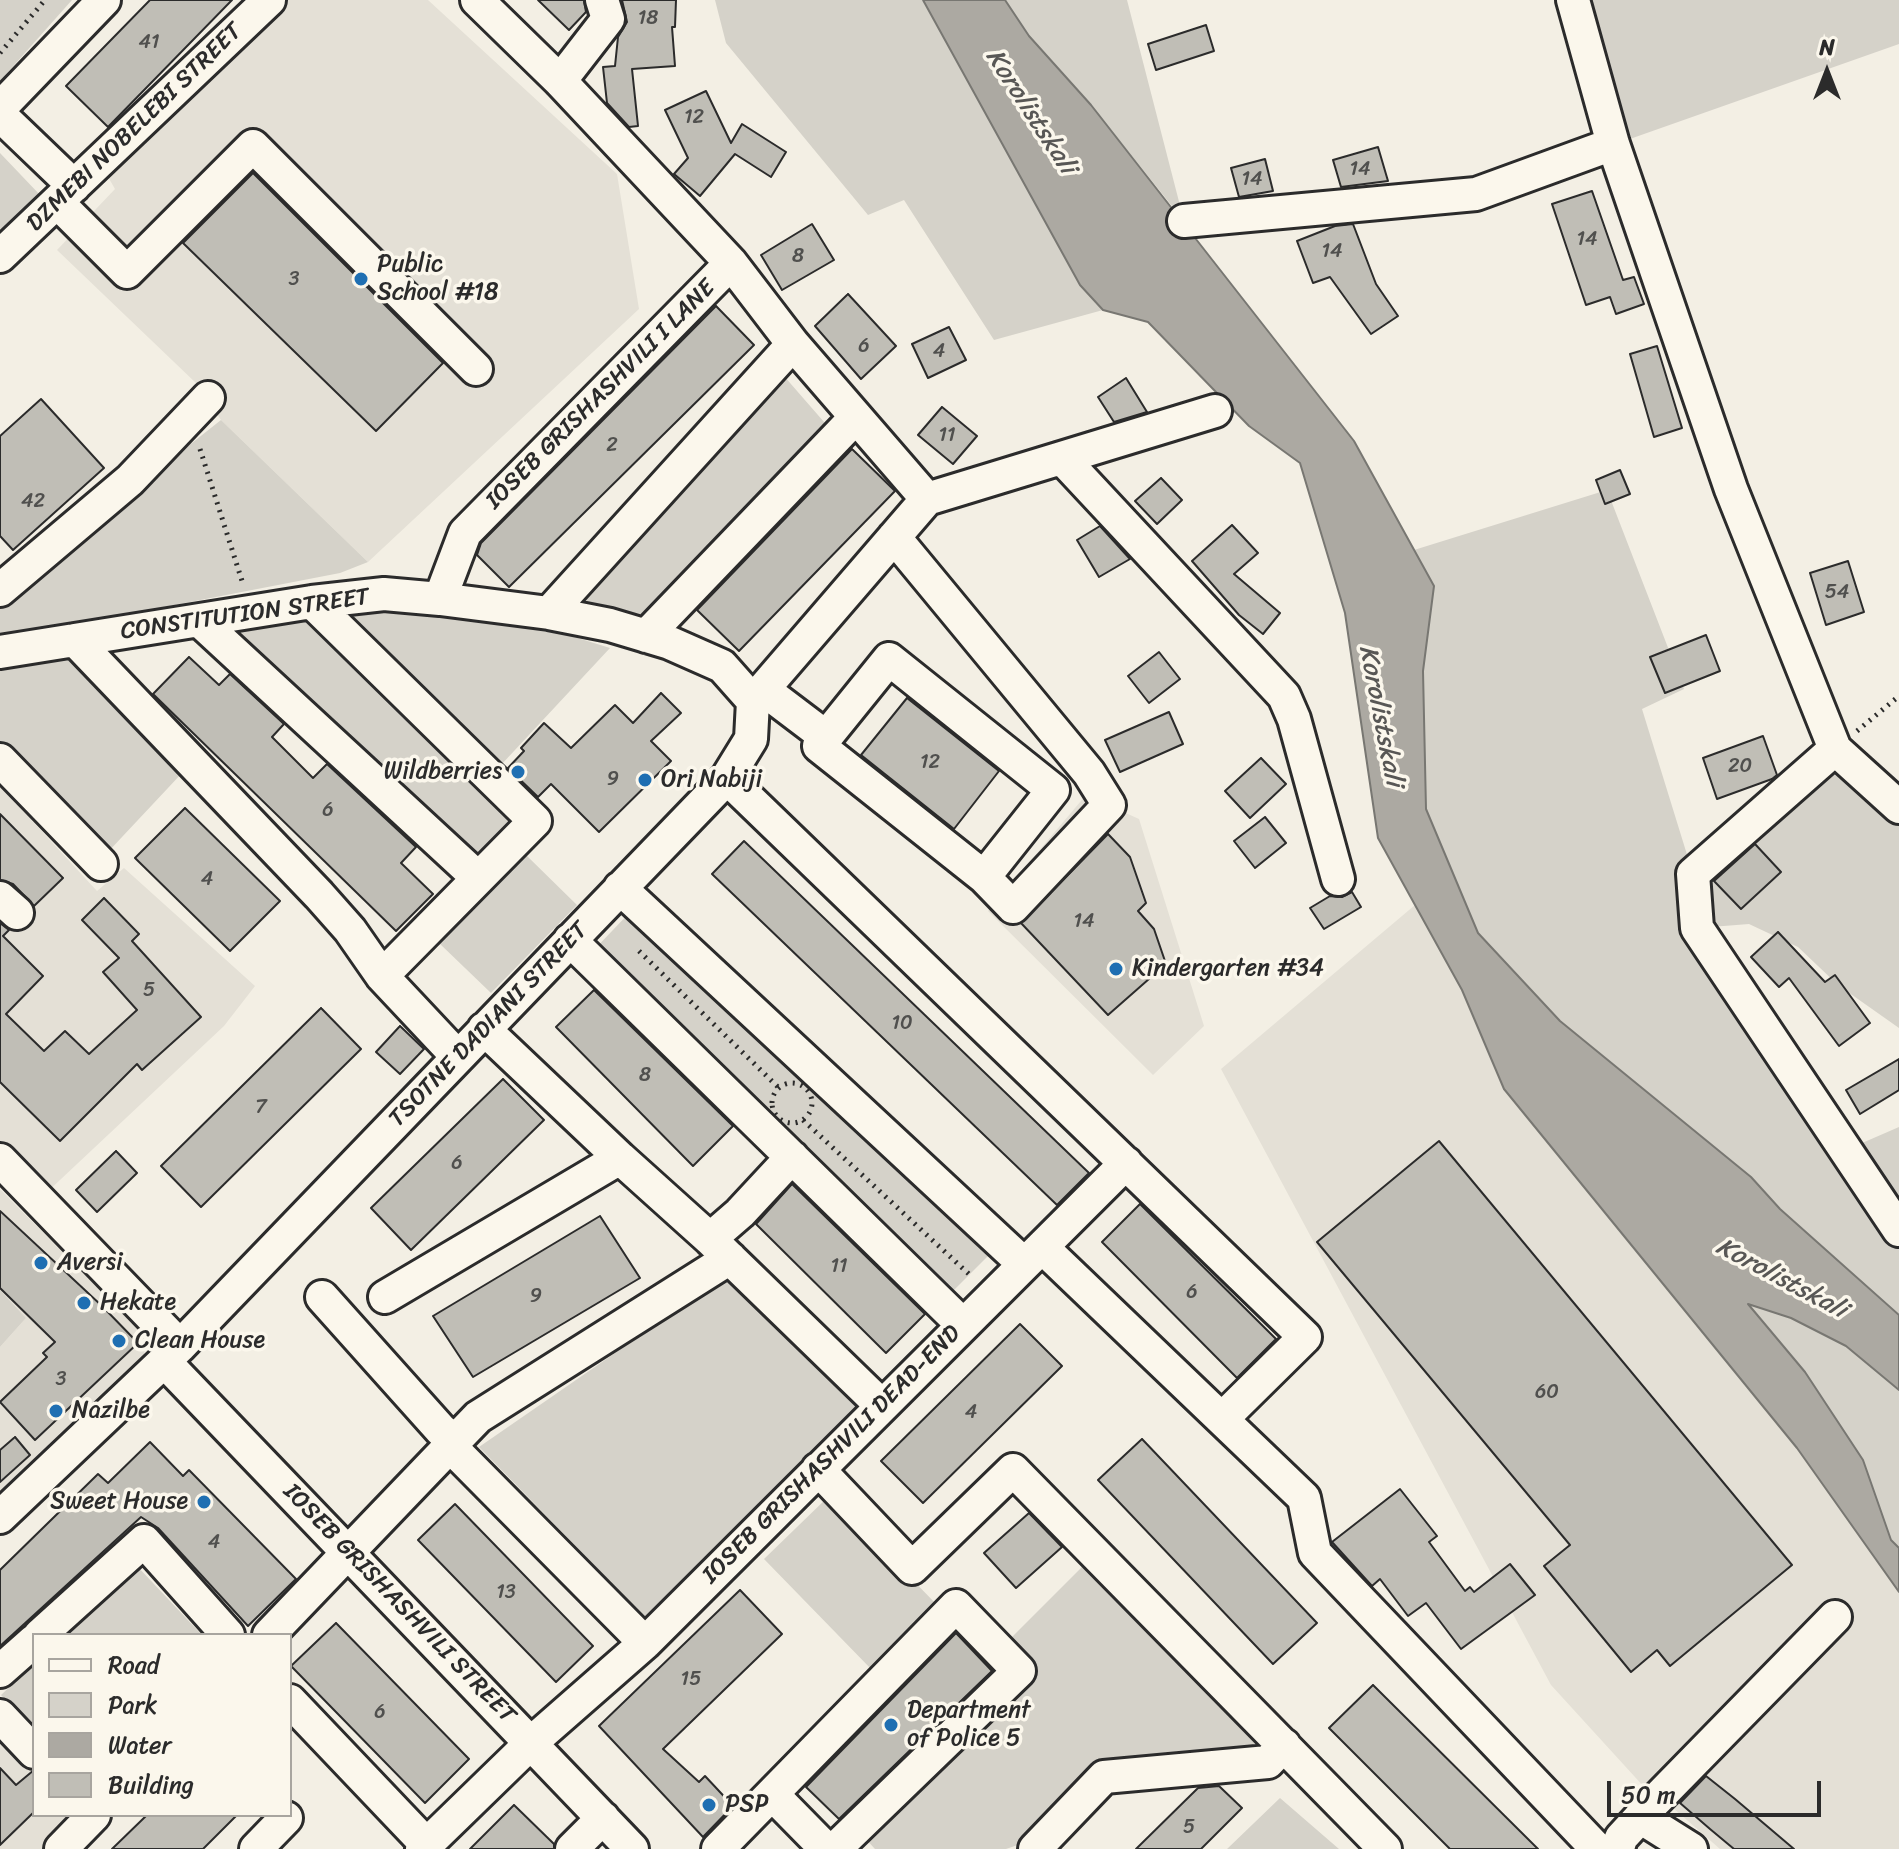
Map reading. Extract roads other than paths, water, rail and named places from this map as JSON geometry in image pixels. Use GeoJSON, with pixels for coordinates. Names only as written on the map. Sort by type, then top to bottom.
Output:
{"type":"FeatureCollection","features":[{"type":"Feature","properties":{"kind":"street"},"geometry":{"type":"LineString","coordinates":[[0,108],[104,0]]}},
{"type":"Feature","properties":{"kind":"street","name":"DZMEBI NOBELEBI STREET"},"geometry":{"type":"LineString","coordinates":[[0,256],[269,0]]}},
{"type":"Feature","properties":{"kind":"street","name":"IOSEB GRISHASHVILI I LANE"},"geometry":{"type":"LineString","coordinates":[[440,599],[465,533],[731,263],[560,81],[477,0]]}},
{"type":"Feature","properties":{"kind":"street"},"geometry":{"type":"LineString","coordinates":[[560,81],[608,19],[602,0]]}},
{"type":"Feature","properties":{"kind":"street"},"geometry":{"type":"LineString","coordinates":[[1573,0],[1613,144],[1731,489],[1835,749],[1899,807]]}},
{"type":"Feature","properties":{"kind":"street"},"geometry":{"type":"LineString","coordinates":[[0,115],[127,272],[253,146],[476,369]]}},
{"type":"Feature","properties":{"kind":"street"},"geometry":{"type":"LineString","coordinates":[[1184,221],[1476,194],[1613,144]]}},
{"type":"Feature","properties":{"kind":"street"},"geometry":{"type":"LineString","coordinates":[[731,263],[793,344],[927,499]]}},
{"type":"Feature","properties":{"kind":"street"},"geometry":{"type":"LineString","coordinates":[[549,613],[793,344]]}},
{"type":"Feature","properties":{"kind":"street"},"geometry":{"type":"LineString","coordinates":[[0,590],[130,480],[199,408]]}},
{"type":"Feature","properties":{"kind":"street"},"geometry":{"type":"LineString","coordinates":[[758,696],[927,499],[1215,411]]}},
{"type":"Feature","properties":{"kind":"street"},"geometry":{"type":"LineString","coordinates":[[646,636],[856,417]]}},
{"type":"Feature","properties":{"kind":"street"},"geometry":{"type":"LineString","coordinates":[[1062,458],[1284,696],[1294,719],[1338,879]]}},
{"type":"Feature","properties":{"kind":"street"},"geometry":{"type":"LineString","coordinates":[[894,537],[1089,773],[1109,805],[1013,907],[984,877],[819,746],[889,659],[1053,790],[984,877]]}},
{"type":"Feature","properties":{"kind":"street","name":"CONSTITUTION STREET"},"geometry":{"type":"LineString","coordinates":[[0,652],[312,602],[384,594],[440,599],[549,613],[610,625],[670,643],[722,666],[758,696],[826,737]]}},
{"type":"Feature","properties":{"kind":"street"},"geometry":{"type":"LineString","coordinates":[[312,602],[535,821],[382,976]]}},
{"type":"Feature","properties":{"kind":"street"},"geometry":{"type":"LineString","coordinates":[[200,621],[478,878]]}},
{"type":"Feature","properties":{"kind":"street"},"geometry":{"type":"LineString","coordinates":[[75,640],[319,895],[350,930],[382,976],[458,1057]]}},
{"type":"Feature","properties":{"kind":"street","name":"TSOTNE DADIANI STREET"},"geometry":{"type":"LineString","coordinates":[[0,1517],[172,1353],[727,778],[751,739],[758,696]]}},
{"type":"Feature","properties":{"kind":"street"},"geometry":{"type":"LineString","coordinates":[[1835,749],[1693,874],[1697,928],[1899,1230]]}},
{"type":"Feature","properties":{"kind":"street"},"geometry":{"type":"LineString","coordinates":[[0,760],[101,864]]}},
{"type":"Feature","properties":{"kind":"street"},"geometry":{"type":"LineString","coordinates":[[727,778],[1305,1337],[1222,1419]]}},
{"type":"Feature","properties":{"kind":"street"},"geometry":{"type":"LineString","coordinates":[[620,888],[1222,1419],[1304,1498],[1315,1553],[1597,1849]]}},
{"type":"Feature","properties":{"kind":"street"},"geometry":{"type":"LineString","coordinates":[[570,940],[963,1325]]}},
{"type":"Feature","properties":{"kind":"street"},"geometry":{"type":"LineString","coordinates":[[484,1029],[720,1249],[882,1406]]}},
{"type":"Feature","properties":{"kind":"street"},"geometry":{"type":"LineString","coordinates":[[271,1633],[478,1417],[720,1249],[740,1213],[792,1157]]}},
{"type":"Feature","properties":{"kind":"street"},"geometry":{"type":"LineString","coordinates":[[385,1297],[620,1158]]}},
{"type":"Feature","properties":{"kind":"street","name":"IOSEB GRISHASHVILI STREET"},"geometry":{"type":"LineString","coordinates":[[0,1160],[349,1553],[632,1849]]}},
{"type":"Feature","properties":{"kind":"street","name":"IOSEB GRISHASHVILI DEAD-END"},"geometry":{"type":"LineString","coordinates":[[424,1847],[532,1742],[645,1643],[1126,1163]]}},
{"type":"Feature","properties":{"kind":"street"},"geometry":{"type":"LineString","coordinates":[[322,1297],[452,1443],[645,1643]]}},
{"type":"Feature","properties":{"kind":"street"},"geometry":{"type":"LineString","coordinates":[[818,1469],[912,1568],[1013,1470],[1385,1849]]}},
{"type":"Feature","properties":{"kind":"street"},"geometry":{"type":"LineString","coordinates":[[42,1633],[144,1541],[226,1633]]}},
{"type":"Feature","properties":{"kind":"street"},"geometry":{"type":"LineString","coordinates":[[718,1849],[956,1606],[1019,1671],[835,1849]]}},
{"type":"Feature","properties":{"kind":"street"},"geometry":{"type":"LineString","coordinates":[[1618,1849],[1621,1838],[1648,1808],[1835,1617]]}},
{"type":"Feature","properties":{"kind":"street"},"geometry":{"type":"LineString","coordinates":[[0,1671],[32,1643]]}},
{"type":"Feature","properties":{"kind":"street"},"geometry":{"type":"LineString","coordinates":[[292,1703],[424,1847]]}},
{"type":"Feature","properties":{"kind":"street"},"geometry":{"type":"LineString","coordinates":[[0,1716],[32,1750]]}},
{"type":"Feature","properties":{"kind":"street"},"geometry":{"type":"LineString","coordinates":[[1035,1849],[1104,1777],[1268,1762],[1284,1745]]}},
{"type":"Feature","properties":{"kind":"street"},"geometry":{"type":"LineString","coordinates":[[772,1794],[826,1849]]}},
{"type":"Feature","properties":{"kind":"street"},"geometry":{"type":"LineString","coordinates":[[1648,1808],[1691,1849]]}},
{"type":"Feature","properties":{"kind":"street"},"geometry":{"type":"LineString","coordinates":[[61,1849],[92,1817]]}},
{"type":"Feature","properties":{"kind":"street"},"geometry":{"type":"LineString","coordinates":[[256,1849],[286,1818]]}},
{"type":"Feature","properties":{"kind":"street"},"geometry":{"type":"LineString","coordinates":[[572,1849],[603,1818]]}},
{"type":"Feature","properties":{"kind":"water","name":"Korolistskali"},"geometry":{"type":"Polygon","coordinates":[[[923,0],[1005,0],[1029,36],[1091,105],[1354,441],[1434,586],[1423,671],[1426,809],[1478,933],[1560,1021],[1751,1177],[1780,1209],[1899,1315],[1899,1390],[1846,1346],[1791,1318],[1748,1304],[1805,1372],[1863,1460],[1891,1540],[1899,1548],[1899,1592],[1797,1448],[1504,1089],[1462,990],[1378,838],[1345,613],[1300,463],[1249,426],[1148,322],[1103,310],[1080,285],[923,0]]]}},
{"type":"Feature","properties":{"kind":"place","name":"Public School #18"},"geometry":{"type":"Point","coordinates":[361,279]}},
{"type":"Feature","properties":{"kind":"place","name":"Wildberries"},"geometry":{"type":"Point","coordinates":[518,772]}},
{"type":"Feature","properties":{"kind":"place","name":"Ori Nabiji"},"geometry":{"type":"Point","coordinates":[645,780]}},
{"type":"Feature","properties":{"kind":"place","name":"Kindergarten #34"},"geometry":{"type":"Point","coordinates":[1116,969]}},
{"type":"Feature","properties":{"kind":"place","name":"Aversi"},"geometry":{"type":"Point","coordinates":[41,1263]}},
{"type":"Feature","properties":{"kind":"place","name":"Hekate"},"geometry":{"type":"Point","coordinates":[84,1303]}},
{"type":"Feature","properties":{"kind":"place","name":"Clean House"},"geometry":{"type":"Point","coordinates":[119,1341]}},
{"type":"Feature","properties":{"kind":"place","name":"Nazilbe"},"geometry":{"type":"Point","coordinates":[56,1411]}},
{"type":"Feature","properties":{"kind":"place","name":"Sweet House"},"geometry":{"type":"Point","coordinates":[204,1502]}},
{"type":"Feature","properties":{"kind":"place","name":"Department of Police 5"},"geometry":{"type":"Point","coordinates":[891,1725]}},
{"type":"Feature","properties":{"kind":"place","name":"PSP"},"geometry":{"type":"Point","coordinates":[709,1805]}}]}
